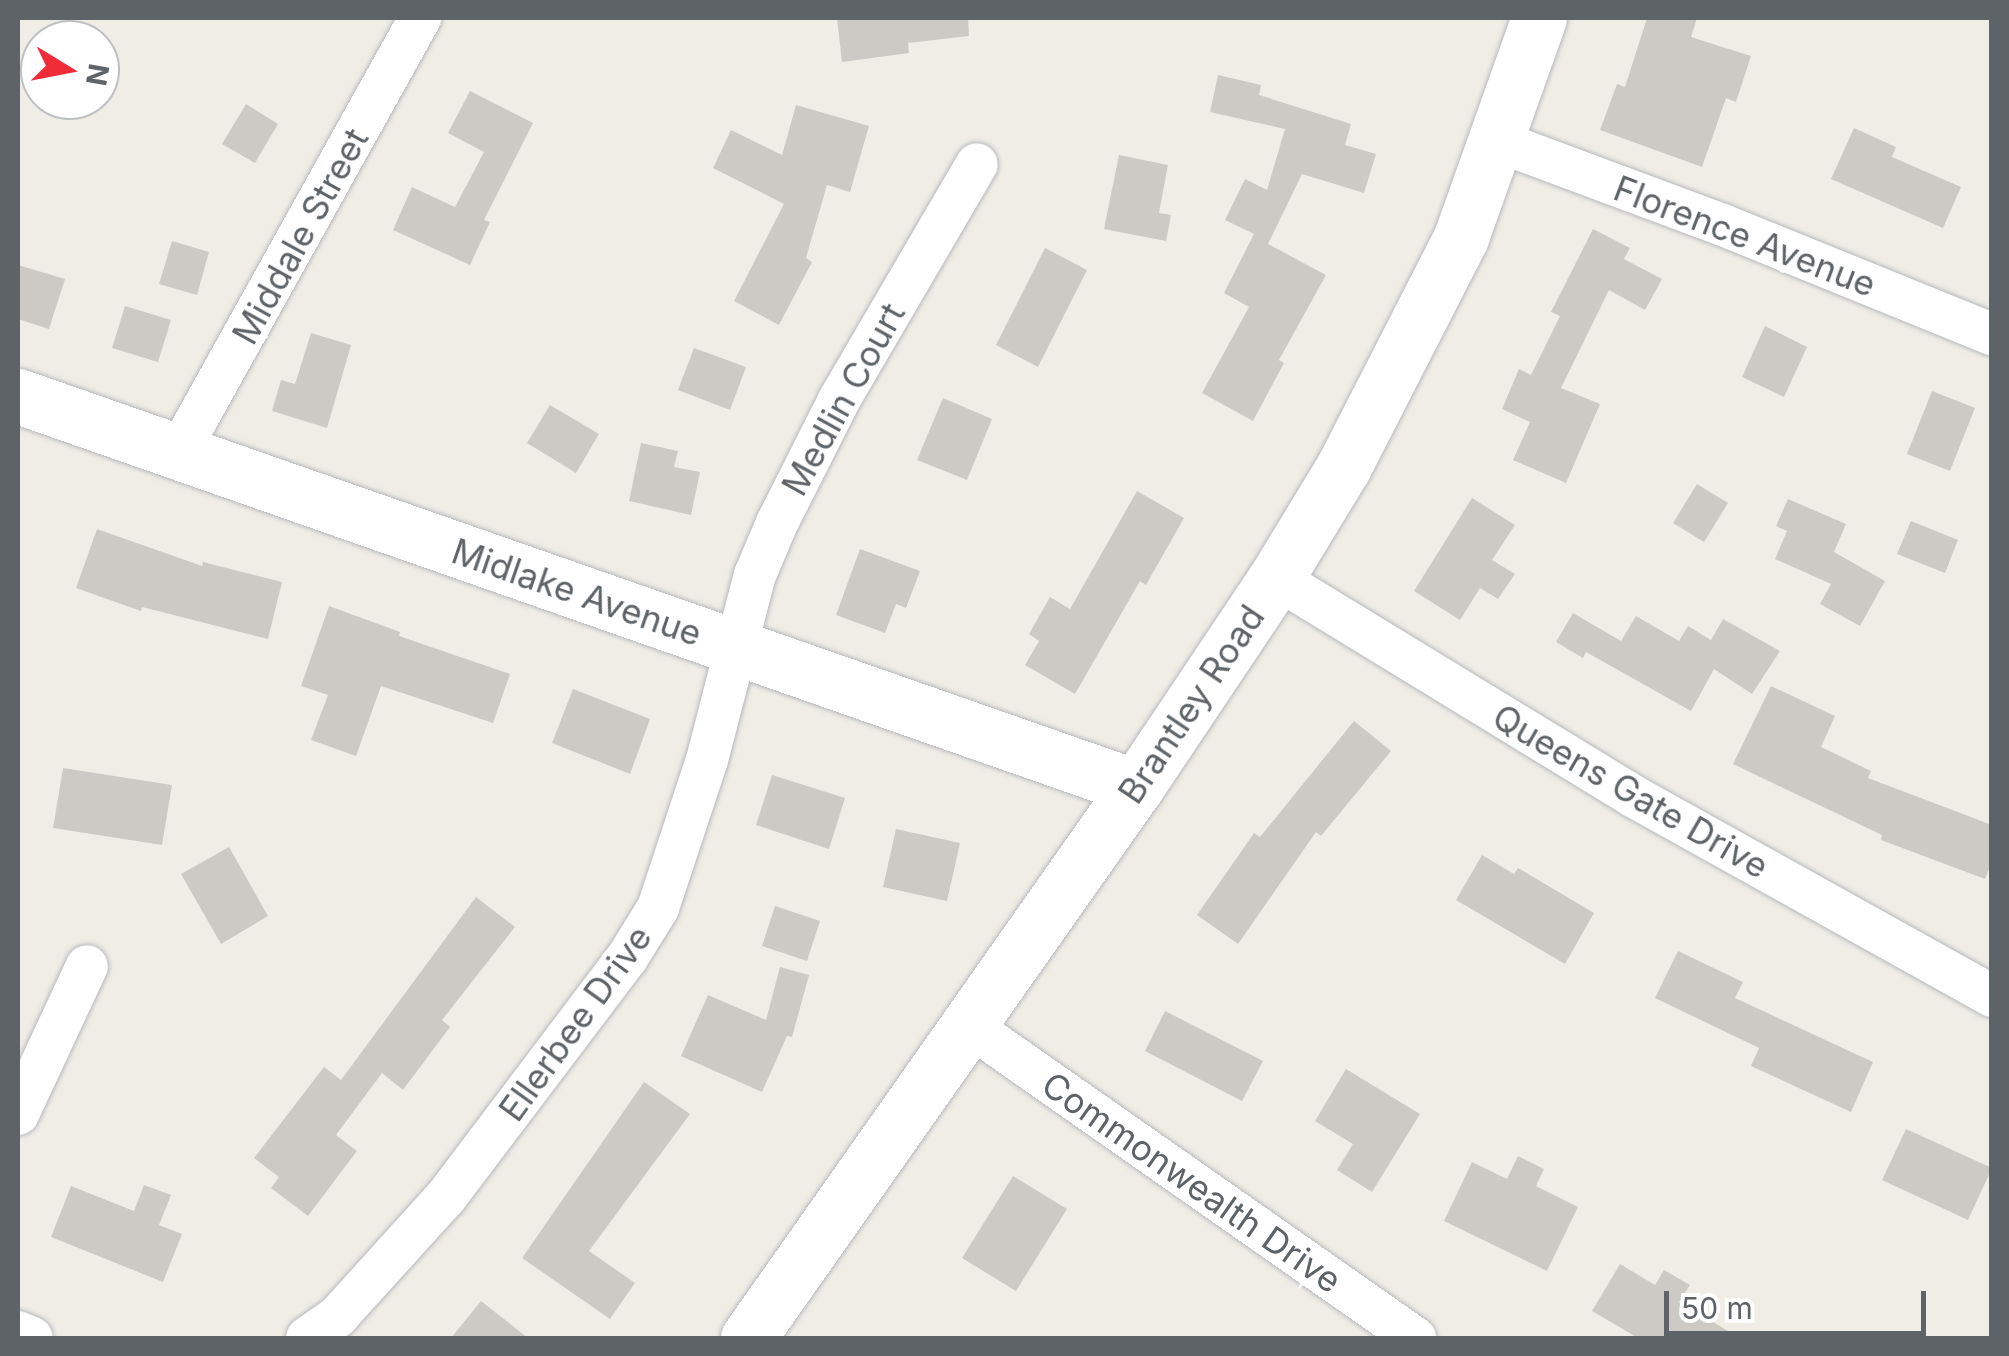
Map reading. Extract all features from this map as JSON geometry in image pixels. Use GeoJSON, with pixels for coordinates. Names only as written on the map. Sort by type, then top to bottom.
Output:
{"type":"FeatureCollection","features":[{"type":"Feature","properties":{"kind":"street","name":"Middale Street"},"geometry":{"type":"LineString","coordinates":[[178,453],[420,18]]}},
{"type":"Feature","properties":{"kind":"street","name":"Brantley Road"},"geometry":{"type":"LineString","coordinates":[[748,1338],[1136,787],[1276,578],[1381,399],[1461,237],[1538,18]]}},
{"type":"Feature","properties":{"kind":"street","name":"Florence Avenue"},"geometry":{"type":"LineString","coordinates":[[1497,141],[1723,225],[1992,334]]}},
{"type":"Feature","properties":{"kind":"street","name":"Medlin Court"},"geometry":{"type":"LineString","coordinates":[[735,647],[755,576],[776,523],[838,400],[978,164]]}},
{"type":"Feature","properties":{"kind":"street","name":"Midlake Avenue"},"geometry":{"type":"LineString","coordinates":[[18,396],[1136,787]]}},
{"type":"Feature","properties":{"kind":"street","name":"Queens Gate Drive"},"geometry":{"type":"LineString","coordinates":[[1276,578],[1633,796],[1992,996]]}},
{"type":"Feature","properties":{"kind":"street","name":"Ellerbee Drive"},"geometry":{"type":"LineString","coordinates":[[308,1338],[338,1316],[446,1197],[627,958],[658,908],[674,866],[735,647]]}},
{"type":"Feature","properties":{"kind":"street"},"geometry":{"type":"LineString","coordinates":[[18,1114],[87,966]]}},
{"type":"Feature","properties":{"kind":"street","name":"Commonwealth Drive"},"geometry":{"type":"LineString","coordinates":[[968,1025],[1415,1338]]}},
{"type":"Feature","properties":{"kind":"street"},"geometry":{"type":"LineString","coordinates":[[18,1332],[32,1338]]}},
{"type":"Feature","properties":{"kind":"building"},"geometry":{"type":"Polygon","coordinates":[[[837,18],[968,18],[969,36],[908,43],[909,53],[842,62],[837,18]]]}},
{"type":"Feature","properties":{"kind":"building"},"geometry":{"type":"Polygon","coordinates":[[[1647,18],[1697,18],[1691,37],[1751,56],[1736,102],[1726,98],[1702,167],[1600,130],[1617,84],[1625,87],[1647,18]]]}},
{"type":"Feature","properties":{"kind":"building"},"geometry":{"type":"Polygon","coordinates":[[[1218,75],[1261,85],[1259,95],[1351,124],[1345,145],[1376,154],[1364,193],[1302,174],[1268,244],[1326,275],[1279,360],[1284,363],[1253,421],[1202,393],[1249,307],[1224,293],[1254,234],[1225,220],[1245,179],[1267,190],[1285,129],[1210,112],[1218,75]]]}},
{"type":"Feature","properties":{"kind":"building"},"geometry":{"type":"Polygon","coordinates":[[[470,91],[533,123],[484,220],[490,222],[470,265],[393,230],[412,187],[455,207],[484,152],[448,133],[470,91]]]}},
{"type":"Feature","properties":{"kind":"building"},"geometry":{"type":"Polygon","coordinates":[[[246,104],[278,124],[255,163],[222,144],[246,104]]]}},
{"type":"Feature","properties":{"kind":"building"},"geometry":{"type":"Polygon","coordinates":[[[796,105],[869,126],[850,192],[827,185],[806,258],[812,262],[779,325],[734,301],[784,204],[713,168],[731,130],[782,155],[796,105]]]}},
{"type":"Feature","properties":{"kind":"building"},"geometry":{"type":"Polygon","coordinates":[[[1854,128],[1896,147],[1892,157],[1961,187],[1943,228],[1831,179],[1854,128]]]}},
{"type":"Feature","properties":{"kind":"building"},"geometry":{"type":"Polygon","coordinates":[[[1119,155],[1168,165],[1159,213],[1171,215],[1166,241],[1104,229],[1119,155]]]}},
{"type":"Feature","properties":{"kind":"building"},"geometry":{"type":"Polygon","coordinates":[[[1593,229],[1630,248],[1624,259],[1662,279],[1645,310],[1609,290],[1561,388],[1600,404],[1566,483],[1513,460],[1530,422],[1502,409],[1519,369],[1531,375],[1560,316],[1551,312],[1593,229]]]}},
{"type":"Feature","properties":{"kind":"building"},"geometry":{"type":"Polygon","coordinates":[[[172,241],[209,252],[197,295],[159,284],[172,241]]]}},
{"type":"Feature","properties":{"kind":"building"},"geometry":{"type":"Polygon","coordinates":[[[1045,248],[1087,270],[1038,367],[996,345],[1045,248]]]}},
{"type":"Feature","properties":{"kind":"building"},"geometry":{"type":"Polygon","coordinates":[[[18,265],[65,279],[49,329],[18,319],[18,265]]]}},
{"type":"Feature","properties":{"kind":"building"},"geometry":{"type":"Polygon","coordinates":[[[125,306],[171,320],[158,362],[112,348],[125,306]]]}},
{"type":"Feature","properties":{"kind":"building"},"geometry":{"type":"Polygon","coordinates":[[[1765,326],[1807,347],[1784,397],[1742,377],[1765,326]]]}},
{"type":"Feature","properties":{"kind":"building"},"geometry":{"type":"Polygon","coordinates":[[[311,333],[351,345],[327,428],[272,411],[281,380],[295,384],[311,333]]]}},
{"type":"Feature","properties":{"kind":"building"},"geometry":{"type":"Polygon","coordinates":[[[694,348],[746,367],[730,410],[678,390],[694,348]]]}},
{"type":"Feature","properties":{"kind":"building"},"geometry":{"type":"Polygon","coordinates":[[[1932,391],[1975,408],[1950,471],[1907,454],[1932,391]]]}},
{"type":"Feature","properties":{"kind":"building"},"geometry":{"type":"Polygon","coordinates":[[[943,398],[992,419],[967,480],[917,460],[943,398]]]}},
{"type":"Feature","properties":{"kind":"building"},"geometry":{"type":"Polygon","coordinates":[[[550,405],[599,434],[576,473],[527,443],[550,405]]]}},
{"type":"Feature","properties":{"kind":"building"},"geometry":{"type":"Polygon","coordinates":[[[641,443],[678,451],[674,467],[700,472],[691,515],[629,501],[641,443]]]}},
{"type":"Feature","properties":{"kind":"building"},"geometry":{"type":"Polygon","coordinates":[[[1697,484],[1728,503],[1704,542],[1673,523],[1697,484]]]}},
{"type":"Feature","properties":{"kind":"building"},"geometry":{"type":"Polygon","coordinates":[[[1137,491],[1184,518],[1146,585],[1140,581],[1075,694],[1025,665],[1039,641],[1029,634],[1050,597],[1070,609],[1137,491]]]}},
{"type":"Feature","properties":{"kind":"building"},"geometry":{"type":"Polygon","coordinates":[[[1472,498],[1515,525],[1492,560],[1515,574],[1498,599],[1480,588],[1460,620],[1414,591],[1472,498]]]}},
{"type":"Feature","properties":{"kind":"building"},"geometry":{"type":"Polygon","coordinates":[[[1788,499],[1846,524],[1834,552],[1885,581],[1860,626],[1820,604],[1831,584],[1775,559],[1787,531],[1776,526],[1788,499]]]}},
{"type":"Feature","properties":{"kind":"building"},"geometry":{"type":"Polygon","coordinates":[[[1911,521],[1958,540],[1945,573],[1897,554],[1911,521]]]}},
{"type":"Feature","properties":{"kind":"building"},"geometry":{"type":"Polygon","coordinates":[[[97,529],[202,566],[203,562],[282,582],[268,639],[142,607],[141,611],[76,588],[97,529]]]}},
{"type":"Feature","properties":{"kind":"building"},"geometry":{"type":"Polygon","coordinates":[[[860,549],[920,571],[906,608],[896,604],[885,633],[836,615],[860,549]]]}},
{"type":"Feature","properties":{"kind":"building"},"geometry":{"type":"Polygon","coordinates":[[[329,606],[400,632],[399,636],[510,674],[493,723],[381,686],[356,756],[311,740],[328,695],[301,686],[329,606]]]}},
{"type":"Feature","properties":{"kind":"building"},"geometry":{"type":"Polygon","coordinates":[[[1573,613],[1621,641],[1636,616],[1679,641],[1688,626],[1711,640],[1723,619],[1780,651],[1752,694],[1714,669],[1691,711],[1586,652],[1583,658],[1556,642],[1573,613]]]}},
{"type":"Feature","properties":{"kind":"building"},"geometry":{"type":"Polygon","coordinates":[[[1771,686],[1835,716],[1821,747],[1871,771],[1868,778],[1992,825],[1992,862],[1985,879],[1881,840],[1882,835],[1733,764],[1771,686]]]}},
{"type":"Feature","properties":{"kind":"building"},"geometry":{"type":"Polygon","coordinates":[[[573,689],[650,719],[630,774],[552,743],[573,689]]]}},
{"type":"Feature","properties":{"kind":"building"},"geometry":{"type":"Polygon","coordinates":[[[1354,721],[1391,751],[1321,836],[1316,832],[1238,944],[1197,915],[1254,833],[1260,837],[1354,721]]]}},
{"type":"Feature","properties":{"kind":"building"},"geometry":{"type":"Polygon","coordinates":[[[63,768],[172,785],[162,845],[53,828],[63,768]]]}},
{"type":"Feature","properties":{"kind":"building"},"geometry":{"type":"Polygon","coordinates":[[[772,775],[845,798],[829,849],[756,825],[772,775]]]}},
{"type":"Feature","properties":{"kind":"building"},"geometry":{"type":"Polygon","coordinates":[[[896,829],[960,843],[947,901],[883,887],[896,829]]]}},
{"type":"Feature","properties":{"kind":"building"},"geometry":{"type":"Polygon","coordinates":[[[229,847],[268,916],[221,944],[181,874],[229,847]]]}},
{"type":"Feature","properties":{"kind":"building"},"geometry":{"type":"Polygon","coordinates":[[[1482,855],[1514,874],[1518,868],[1594,913],[1565,964],[1456,900],[1482,855]]]}},
{"type":"Feature","properties":{"kind":"building"},"geometry":{"type":"Polygon","coordinates":[[[476,897],[515,927],[442,1020],[450,1027],[403,1090],[382,1073],[336,1135],[357,1151],[308,1216],[271,1188],[279,1177],[254,1158],[324,1067],[341,1080],[476,897]]]}},
{"type":"Feature","properties":{"kind":"building"},"geometry":{"type":"Polygon","coordinates":[[[775,906],[820,921],[807,961],[762,946],[775,906]]]}},
{"type":"Feature","properties":{"kind":"building"},"geometry":{"type":"Polygon","coordinates":[[[1678,951],[1743,982],[1735,998],[1873,1062],[1851,1112],[1751,1066],[1759,1048],[1655,998],[1678,951]]]}},
{"type":"Feature","properties":{"kind":"building"},"geometry":{"type":"Polygon","coordinates":[[[780,967],[809,975],[792,1037],[787,1036],[762,1092],[681,1056],[708,995],[766,1020],[780,967]]]}},
{"type":"Feature","properties":{"kind":"building"},"geometry":{"type":"Polygon","coordinates":[[[1165,1011],[1263,1061],[1242,1101],[1145,1051],[1165,1011]]]}},
{"type":"Feature","properties":{"kind":"building"},"geometry":{"type":"Polygon","coordinates":[[[1346,1069],[1420,1114],[1372,1192],[1337,1170],[1353,1144],[1315,1121],[1346,1069]]]}},
{"type":"Feature","properties":{"kind":"building"},"geometry":{"type":"Polygon","coordinates":[[[644,1082],[690,1114],[589,1251],[635,1283],[610,1319],[522,1258],[644,1082]]]}},
{"type":"Feature","properties":{"kind":"building"},"geometry":{"type":"Polygon","coordinates":[[[1906,1129],[1992,1168],[1968,1220],[1882,1180],[1906,1129]]]}},
{"type":"Feature","properties":{"kind":"building"},"geometry":{"type":"Polygon","coordinates":[[[1518,1156],[1544,1169],[1536,1186],[1578,1207],[1547,1271],[1444,1221],[1472,1162],[1507,1179],[1518,1156]]]}},
{"type":"Feature","properties":{"kind":"building"},"geometry":{"type":"Polygon","coordinates":[[[1013,1176],[1067,1209],[1016,1291],[962,1258],[1013,1176]]]}},
{"type":"Feature","properties":{"kind":"building"},"geometry":{"type":"Polygon","coordinates":[[[144,1185],[171,1195],[159,1225],[182,1234],[163,1282],[51,1237],[71,1186],[134,1211],[144,1185]]]}},
{"type":"Feature","properties":{"kind":"building"},"geometry":{"type":"Polygon","coordinates":[[[1620,1264],[1655,1285],[1664,1270],[1690,1285],[1679,1302],[1740,1338],[1638,1338],[1592,1311],[1620,1264]]]}},
{"type":"Feature","properties":{"kind":"building"},"geometry":{"type":"Polygon","coordinates":[[[481,1301],[528,1338],[451,1338],[481,1301]]]}}]}
